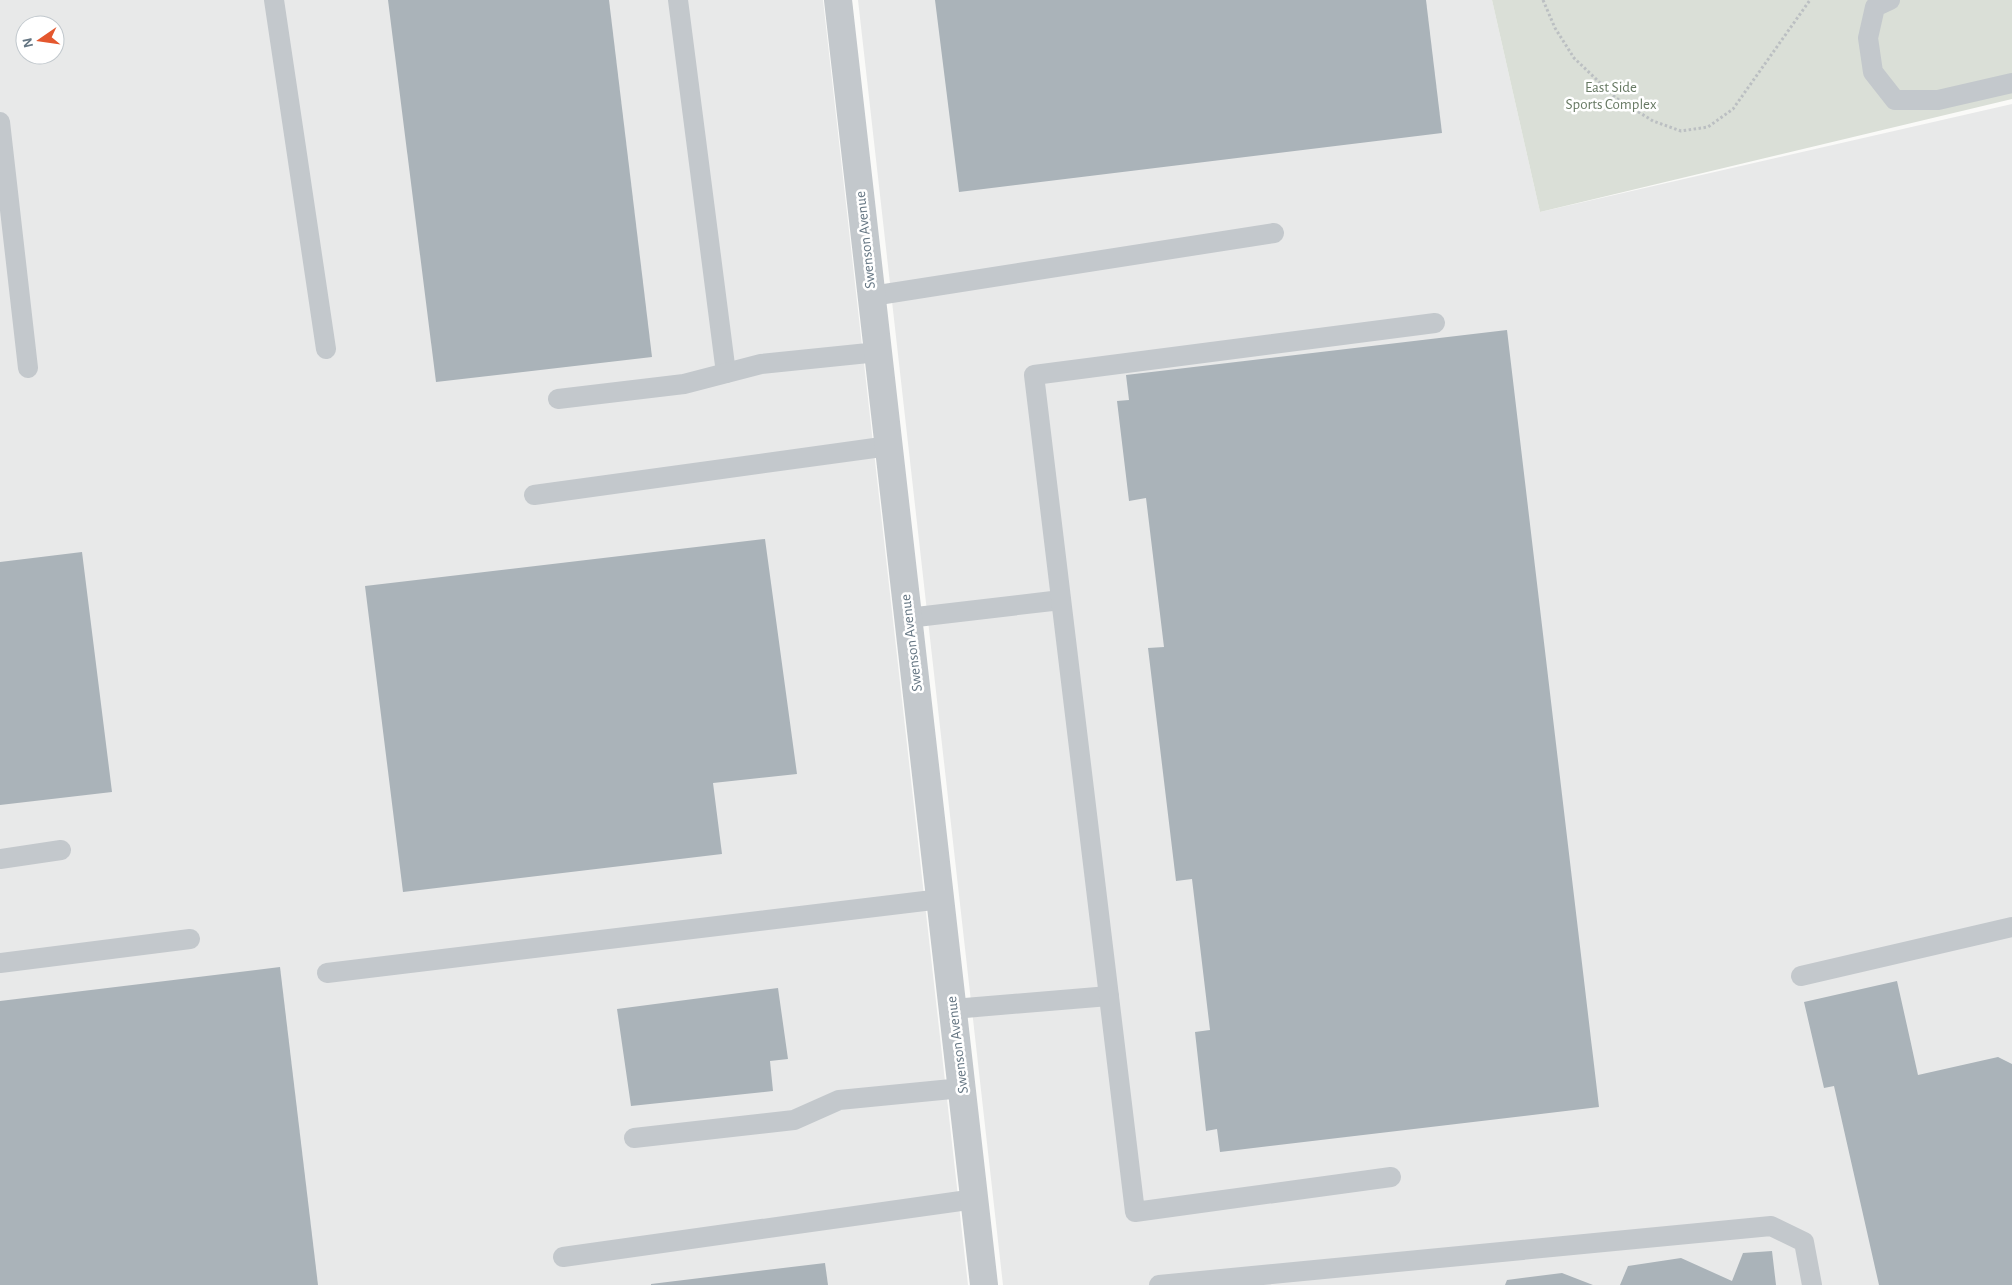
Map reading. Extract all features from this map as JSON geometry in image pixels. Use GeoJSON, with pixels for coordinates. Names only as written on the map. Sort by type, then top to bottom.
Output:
{"type":"FeatureCollection","features":[{"type":"Feature","properties":{"kind":"street","name":"Swenson Avenue"},"geometry":{"type":"LineString","coordinates":[[838,0],[984,1285]]}},
{"type":"Feature","properties":{"kind":"lane"},"geometry":{"type":"LineString","coordinates":[[274,0],[326,349]]}},
{"type":"Feature","properties":{"kind":"lane"},"geometry":{"type":"LineString","coordinates":[[678,0],[726,373]]}},
{"type":"Feature","properties":{"kind":"lane"},"geometry":{"type":"LineString","coordinates":[[1890,0],[1875,7],[1868,38],[1873,72],[1895,100],[1938,100],[2012,83]]}},
{"type":"Feature","properties":{"kind":"lane"},"geometry":{"type":"LineString","coordinates":[[0,122],[28,368]]}},
{"type":"Feature","properties":{"kind":"lane"},"geometry":{"type":"LineString","coordinates":[[872,296],[1274,233]]}},
{"type":"Feature","properties":{"kind":"lane"},"geometry":{"type":"LineString","coordinates":[[1391,1178],[1135,1212],[1034,375],[1435,323]]}},
{"type":"Feature","properties":{"kind":"lane"},"geometry":{"type":"LineString","coordinates":[[558,399],[684,384],[761,364],[878,352]]}},
{"type":"Feature","properties":{"kind":"lane"},"geometry":{"type":"LineString","coordinates":[[534,495],[889,446]]}},
{"type":"Feature","properties":{"kind":"lane"},"geometry":{"type":"LineString","coordinates":[[908,618],[1061,600]]}},
{"type":"Feature","properties":{"kind":"lane"},"geometry":{"type":"LineString","coordinates":[[0,859],[61,850]]}},
{"type":"Feature","properties":{"kind":"lane"},"geometry":{"type":"LineString","coordinates":[[326,973],[941,899]]}},
{"type":"Feature","properties":{"kind":"lane"},"geometry":{"type":"LineString","coordinates":[[1801,976],[2012,927]]}},
{"type":"Feature","properties":{"kind":"lane"},"geometry":{"type":"LineString","coordinates":[[0,963],[190,939]]}},
{"type":"Feature","properties":{"kind":"lane"},"geometry":{"type":"LineString","coordinates":[[953,1009],[1109,996]]}},
{"type":"Feature","properties":{"kind":"lane"},"geometry":{"type":"LineString","coordinates":[[634,1138],[794,1120],[839,1100],[962,1088]]}},
{"type":"Feature","properties":{"kind":"lane"},"geometry":{"type":"LineString","coordinates":[[563,1257],[975,1199]]}},
{"type":"Feature","properties":{"kind":"lane"},"geometry":{"type":"LineString","coordinates":[[1160,1285],[1771,1226],[1804,1242],[1812,1285]]}},
{"type":"Feature","properties":{"kind":"path"},"geometry":{"type":"LineString","coordinates":[[1543,0],[1555,28],[1574,58],[1616,98],[1653,120],[1681,131],[1708,127],[1733,110],[1810,0]]}},
{"type":"Feature","properties":{"kind":"shaded area"},"geometry":{"type":"Polygon","coordinates":[[[0,0],[823,0],[968,1285],[0,1285],[0,0]]]}},
{"type":"Feature","properties":{"kind":"shaded area"},"geometry":{"type":"Polygon","coordinates":[[[858,0],[1492,0],[1540,212],[2012,104],[2012,1285],[1003,1285],[858,0]]]}},
{"type":"Feature","properties":{"kind":"green space","name":"East Side Sports Complex"},"geometry":{"type":"Polygon","coordinates":[[[1492,0],[2012,0],[2012,99],[1540,212],[1492,0]]]}},
{"type":"Feature","properties":{"kind":"building"},"geometry":{"type":"Polygon","coordinates":[[[388,0],[609,0],[652,357],[436,382],[388,0]]]}},
{"type":"Feature","properties":{"kind":"building"},"geometry":{"type":"Polygon","coordinates":[[[935,0],[1426,0],[1442,133],[959,192],[935,0]]]}},
{"type":"Feature","properties":{"kind":"building"},"geometry":{"type":"Polygon","coordinates":[[[1507,330],[1599,1107],[1220,1152],[1217,1129],[1206,1131],[1195,1032],[1210,1030],[1192,879],[1176,881],[1148,648],[1164,647],[1146,498],[1129,501],[1117,401],[1129,400],[1126,375],[1507,330]]]}},
{"type":"Feature","properties":{"kind":"building"},"geometry":{"type":"Polygon","coordinates":[[[765,539],[797,774],[713,783],[722,854],[403,892],[365,586],[765,539]]]}},
{"type":"Feature","properties":{"kind":"building"},"geometry":{"type":"Polygon","coordinates":[[[82,552],[112,792],[0,805],[0,562],[82,552]]]}},
{"type":"Feature","properties":{"kind":"building"},"geometry":{"type":"Polygon","coordinates":[[[280,967],[318,1285],[0,1285],[0,1001],[280,967]]]}},
{"type":"Feature","properties":{"kind":"building"},"geometry":{"type":"Polygon","coordinates":[[[1897,981],[1918,1075],[1998,1057],[2012,1064],[2012,1285],[1879,1285],[1834,1086],[1824,1088],[1804,1002],[1897,981]]]}},
{"type":"Feature","properties":{"kind":"building"},"geometry":{"type":"Polygon","coordinates":[[[778,988],[788,1059],[770,1061],[773,1091],[631,1106],[617,1009],[778,988]]]}},
{"type":"Feature","properties":{"kind":"building"},"geometry":{"type":"Polygon","coordinates":[[[1772,1251],[1776,1285],[1620,1285],[1628,1266],[1681,1258],[1732,1281],[1743,1253],[1772,1251]]]}},
{"type":"Feature","properties":{"kind":"building"},"geometry":{"type":"Polygon","coordinates":[[[825,1263],[828,1285],[651,1285],[651,1284],[825,1263]]]}},
{"type":"Feature","properties":{"kind":"building"},"geometry":{"type":"Polygon","coordinates":[[[1562,1273],[1593,1285],[1505,1285],[1507,1280],[1562,1273]]]}}]}
